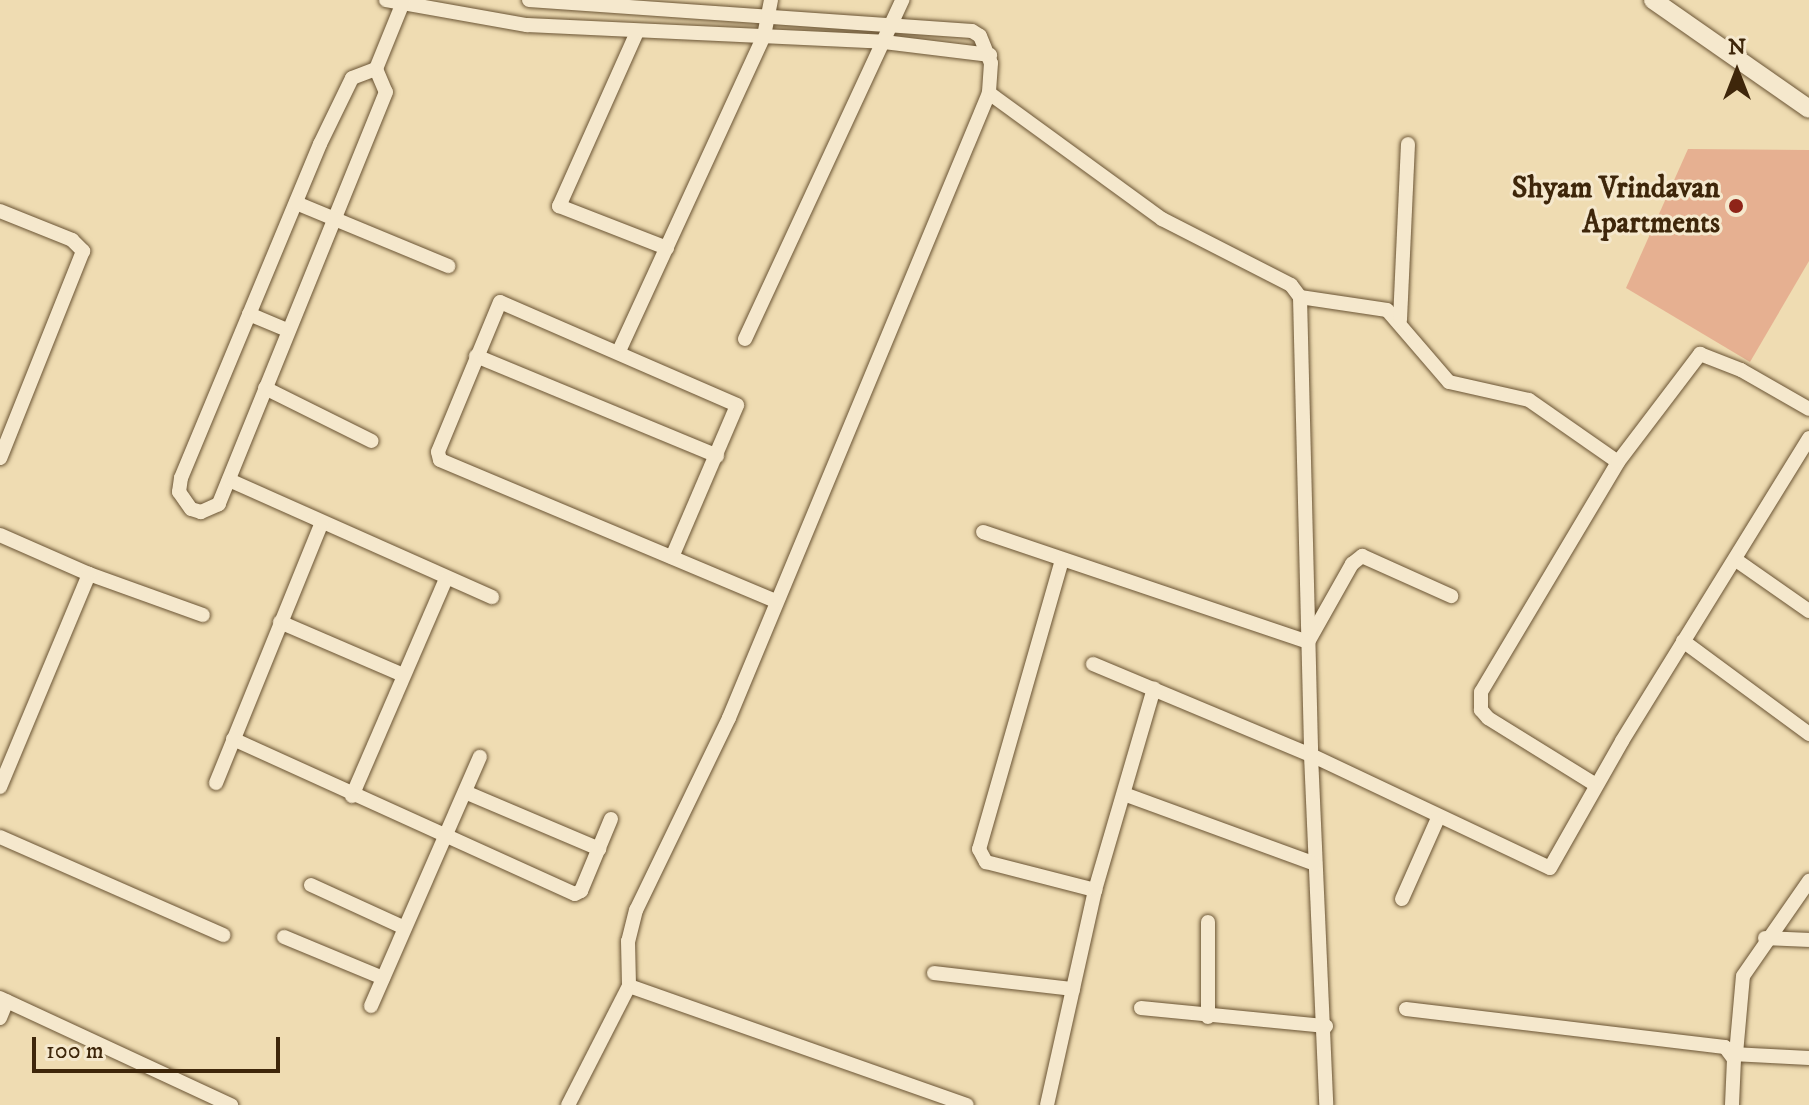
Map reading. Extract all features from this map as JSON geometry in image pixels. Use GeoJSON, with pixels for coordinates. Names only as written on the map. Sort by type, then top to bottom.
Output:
{"type":"FeatureCollection","features":[{"type":"Feature","properties":{"kind":"street"},"geometry":{"type":"LineString","coordinates":[[386,0],[527,25],[884,42],[990,55]]}},
{"type":"Feature","properties":{"kind":"street"},"geometry":{"type":"LineString","coordinates":[[532,0],[972,31],[990,55],[989,93],[729,718],[636,910],[628,941],[629,986],[568,1105]]}},
{"type":"Feature","properties":{"kind":"street"},"geometry":{"type":"LineString","coordinates":[[745,339],[902,0]]}},
{"type":"Feature","properties":{"kind":"street"},"geometry":{"type":"LineString","coordinates":[[1653,0],[1809,109]]}},
{"type":"Feature","properties":{"kind":"street"},"geometry":{"type":"LineString","coordinates":[[619,351],[764,36],[772,1]]}},
{"type":"Feature","properties":{"kind":"street"},"geometry":{"type":"LineString","coordinates":[[376,69],[352,78],[249,314],[179,492],[191,509],[215,510],[229,480],[287,330],[337,220],[386,92],[376,69],[404,2]]}},
{"type":"Feature","properties":{"kind":"street"},"geometry":{"type":"LineString","coordinates":[[637,32],[559,206],[667,248]]}},
{"type":"Feature","properties":{"kind":"street"},"geometry":{"type":"LineString","coordinates":[[989,93],[1162,219],[1291,285],[1300,297],[1311,755],[1326,1026],[1326,1105]]}},
{"type":"Feature","properties":{"kind":"street"},"geometry":{"type":"LineString","coordinates":[[1400,320],[1408,144]]}},
{"type":"Feature","properties":{"kind":"street"},"geometry":{"type":"LineString","coordinates":[[296,203],[448,266]]}},
{"type":"Feature","properties":{"kind":"street"},"geometry":{"type":"LineString","coordinates":[[0,211],[72,240],[83,251],[80,268],[0,458]]}},
{"type":"Feature","properties":{"kind":"street"},"geometry":{"type":"LineString","coordinates":[[1300,297],[1372,306],[1400,320],[1425,359],[1449,382],[1529,400],[1618,462]]}},
{"type":"Feature","properties":{"kind":"street"},"geometry":{"type":"LineString","coordinates":[[672,557],[737,414],[734,402],[506,302],[493,311],[438,452],[440,460],[776,601]]}},
{"type":"Feature","properties":{"kind":"street"},"geometry":{"type":"LineString","coordinates":[[249,314],[287,330]]}},
{"type":"Feature","properties":{"kind":"street"},"geometry":{"type":"LineString","coordinates":[[1596,785],[1488,718],[1479,701],[1618,462],[1700,354],[1741,370],[1809,409]]}},
{"type":"Feature","properties":{"kind":"street"},"geometry":{"type":"LineString","coordinates":[[476,356],[717,456]]}},
{"type":"Feature","properties":{"kind":"street"},"geometry":{"type":"LineString","coordinates":[[265,388],[372,441]]}},
{"type":"Feature","properties":{"kind":"street"},"geometry":{"type":"LineString","coordinates":[[1093,664],[1311,755],[1438,818],[1550,868],[1596,785],[1809,438]]}},
{"type":"Feature","properties":{"kind":"street"},"geometry":{"type":"LineString","coordinates":[[229,480],[321,525],[492,597]]}},
{"type":"Feature","properties":{"kind":"street"},"geometry":{"type":"LineString","coordinates":[[216,783],[321,525]]}},
{"type":"Feature","properties":{"kind":"street"},"geometry":{"type":"LineString","coordinates":[[983,532],[1308,642]]}},
{"type":"Feature","properties":{"kind":"street"},"geometry":{"type":"LineString","coordinates":[[0,535],[89,574],[203,615]]}},
{"type":"Feature","properties":{"kind":"street"},"geometry":{"type":"LineString","coordinates":[[1308,642],[1352,564],[1362,556],[1451,596]]}},
{"type":"Feature","properties":{"kind":"street"},"geometry":{"type":"LineString","coordinates":[[1062,560],[979,849],[986,862],[1095,890]]}},
{"type":"Feature","properties":{"kind":"street"},"geometry":{"type":"LineString","coordinates":[[1736,560],[1809,611]]}},
{"type":"Feature","properties":{"kind":"street"},"geometry":{"type":"LineString","coordinates":[[0,787],[89,574]]}},
{"type":"Feature","properties":{"kind":"street"},"geometry":{"type":"LineString","coordinates":[[352,796],[446,579]]}},
{"type":"Feature","properties":{"kind":"street"},"geometry":{"type":"LineString","coordinates":[[280,622],[403,675]]}},
{"type":"Feature","properties":{"kind":"street"},"geometry":{"type":"LineString","coordinates":[[1683,641],[1809,734]]}},
{"type":"Feature","properties":{"kind":"street"},"geometry":{"type":"LineString","coordinates":[[1047,1105],[1095,890],[1154,688]]}},
{"type":"Feature","properties":{"kind":"street"},"geometry":{"type":"LineString","coordinates":[[233,739],[352,796],[575,894],[581,891],[611,819]]}},
{"type":"Feature","properties":{"kind":"street"},"geometry":{"type":"LineString","coordinates":[[371,1006],[480,757]]}},
{"type":"Feature","properties":{"kind":"street"},"geometry":{"type":"LineString","coordinates":[[465,792],[599,849]]}},
{"type":"Feature","properties":{"kind":"street"},"geometry":{"type":"LineString","coordinates":[[1124,794],[1315,864]]}},
{"type":"Feature","properties":{"kind":"street"},"geometry":{"type":"LineString","coordinates":[[1402,899],[1438,818]]}},
{"type":"Feature","properties":{"kind":"street"},"geometry":{"type":"LineString","coordinates":[[0,837],[223,935]]}},
{"type":"Feature","properties":{"kind":"street"},"geometry":{"type":"LineString","coordinates":[[1732,1105],[1743,976],[1765,938],[1809,881]]}},
{"type":"Feature","properties":{"kind":"street"},"geometry":{"type":"LineString","coordinates":[[311,885],[405,928]]}},
{"type":"Feature","properties":{"kind":"street"},"geometry":{"type":"LineString","coordinates":[[1208,922],[1208,1017]]}},
{"type":"Feature","properties":{"kind":"street"},"geometry":{"type":"LineString","coordinates":[[284,937],[383,978]]}},
{"type":"Feature","properties":{"kind":"street"},"geometry":{"type":"LineString","coordinates":[[1765,938],[1809,940]]}},
{"type":"Feature","properties":{"kind":"street"},"geometry":{"type":"LineString","coordinates":[[934,973],[1073,989]]}},
{"type":"Feature","properties":{"kind":"street"},"geometry":{"type":"LineString","coordinates":[[629,986],[967,1105]]}},
{"type":"Feature","properties":{"kind":"street"},"geometry":{"type":"LineString","coordinates":[[0,1018],[3,999],[231,1105]]}},
{"type":"Feature","properties":{"kind":"street"},"geometry":{"type":"LineString","coordinates":[[1141,1008],[1208,1017],[1326,1026]]}},
{"type":"Feature","properties":{"kind":"street"},"geometry":{"type":"LineString","coordinates":[[1406,1009],[1717,1045],[1734,1054],[1809,1058]]}},
{"type":"Feature","properties":{"kind":"building","name":"Shyam Vrindavan Apartments"},"geometry":{"type":"Polygon","coordinates":[[[1688,149],[1809,150],[1809,261],[1750,362],[1626,288],[1688,149]]]}},
{"type":"Feature","properties":{"kind":"place","name":"Shyam Vrindavan Apartments"},"geometry":{"type":"Point","coordinates":[1736,206]}}]}
